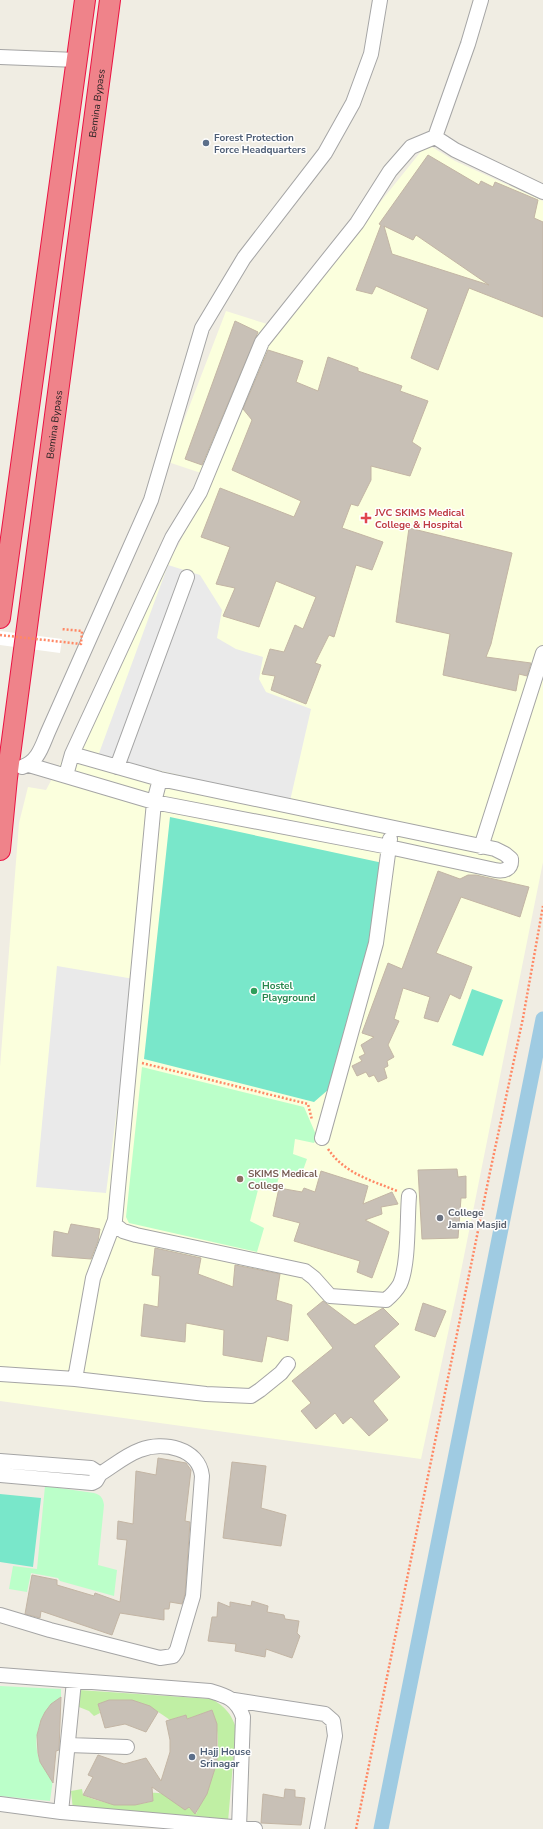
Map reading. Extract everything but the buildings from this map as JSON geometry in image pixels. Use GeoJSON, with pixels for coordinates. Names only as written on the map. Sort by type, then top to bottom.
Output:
{"type":"FeatureCollection","features":[{"type":"Feature","properties":{"kind":"highway"},"geometry":{"type":"LineString","coordinates":[[0,618],[4,566],[78,60],[84,0]]}},
{"type":"Feature","properties":{"kind":"highway","name":"Bemina Bypass"},"geometry":{"type":"LineString","coordinates":[[0,850],[8,769],[110,0]]}},
{"type":"Feature","properties":{"kind":"street"},"geometry":{"type":"LineString","coordinates":[[29,765],[36,758],[48,732],[151,500],[202,328],[244,258],[325,153],[353,103],[370,54],[380,0]]}},
{"type":"Feature","properties":{"kind":"street"},"geometry":{"type":"LineString","coordinates":[[66,776],[72,754],[172,538],[200,492],[262,342],[357,223],[390,171],[411,147],[435,137],[468,44],[481,0]]}},
{"type":"Feature","properties":{"kind":"street"},"geometry":{"type":"LineString","coordinates":[[0,57],[78,60]]}},
{"type":"Feature","properties":{"kind":"street"},"geometry":{"type":"LineString","coordinates":[[435,137],[455,150],[543,192]]}},
{"type":"Feature","properties":{"kind":"street"},"geometry":{"type":"LineString","coordinates":[[117,767],[187,577]]}},
{"type":"Feature","properties":{"kind":"street"},"geometry":{"type":"LineString","coordinates":[[481,847],[543,653]]}},
{"type":"Feature","properties":{"kind":"street"},"geometry":{"type":"LineString","coordinates":[[8,769],[29,765],[154,802],[389,847],[495,870],[503,871],[508,869],[511,864],[511,859],[505,854],[481,847],[160,779],[72,754]]}},
{"type":"Feature","properties":{"kind":"street"},"geometry":{"type":"LineString","coordinates":[[75,1379],[93,1278],[114,1224],[154,802],[160,779]]}},
{"type":"Feature","properties":{"kind":"street"},"geometry":{"type":"LineString","coordinates":[[322,1138],[376,944],[392,827]]}},
{"type":"Feature","properties":{"kind":"street"},"geometry":{"type":"LineString","coordinates":[[114,1224],[123,1231],[136,1235],[305,1271],[314,1278],[330,1296],[386,1300],[394,1293],[400,1283],[404,1269],[409,1196]]}},
{"type":"Feature","properties":{"kind":"street"},"geometry":{"type":"LineString","coordinates":[[0,1374],[75,1379],[206,1394],[251,1396],[281,1373],[288,1364]]}},
{"type":"Feature","properties":{"kind":"street"},"geometry":{"type":"LineString","coordinates":[[0,1475],[92,1483],[96,1481],[100,1474],[134,1452],[153,1447],[164,1447],[186,1452],[195,1457],[202,1469],[193,1596],[177,1650],[173,1656],[166,1659],[154,1657],[50,1630],[0,1614]]}},
{"type":"Feature","properties":{"kind":"street"},"geometry":{"type":"LineString","coordinates":[[0,1460],[91,1468],[100,1474]]}},
{"type":"Feature","properties":{"kind":"street"},"geometry":{"type":"LineString","coordinates":[[0,1675],[210,1691],[234,1700],[325,1714],[333,1721],[335,1736],[317,1829]]}},
{"type":"Feature","properties":{"kind":"street"},"geometry":{"type":"LineString","coordinates":[[61,1812],[74,1681]]}},
{"type":"Feature","properties":{"kind":"street"},"geometry":{"type":"LineString","coordinates":[[234,1700],[240,1707],[243,1717],[240,1828]]}},
{"type":"Feature","properties":{"kind":"street"},"geometry":{"type":"LineString","coordinates":[[68,1746],[126,1747]]}},
{"type":"Feature","properties":{"kind":"street"},"geometry":{"type":"LineString","coordinates":[[0,1804],[61,1812],[255,1829]]}},
{"type":"Feature","properties":{"kind":"path"},"geometry":{"type":"LineString","coordinates":[[0,635],[81,644],[82,631],[62,629]]}},
{"type":"Feature","properties":{"kind":"path"},"geometry":{"type":"LineString","coordinates":[[356,1829],[490,1172],[523,1018],[543,906]]}},
{"type":"Feature","properties":{"kind":"path"},"geometry":{"type":"LineString","coordinates":[[130,1060],[308,1104],[314,1126],[331,1152],[347,1168],[383,1187],[409,1196]]}},
{"type":"Feature","properties":{"kind":"shaded area"},"geometry":{"type":"Polygon","coordinates":[[[427,144],[455,161],[543,201],[543,862],[457,1291],[421,1459],[0,1401],[0,1067],[19,823],[28,787],[46,790],[179,544],[207,475],[168,462],[226,311],[267,324],[324,272],[427,144]]]}},
{"type":"Feature","properties":{"kind":"shaded area"},"geometry":{"type":"Polygon","coordinates":[[[168,565],[200,575],[222,610],[217,638],[236,649],[263,657],[259,679],[266,692],[311,709],[290,801],[98,756],[168,565]]]}},
{"type":"Feature","properties":{"kind":"shaded area"},"geometry":{"type":"Polygon","coordinates":[[[57,966],[134,979],[106,1193],[36,1187],[57,966]]]}},
{"type":"Feature","properties":{"kind":"green space","name":"Hostel Playground"},"geometry":{"type":"Polygon","coordinates":[[[170,817],[383,863],[372,933],[329,1089],[314,1102],[144,1059],[170,817]]]}},
{"type":"Feature","properties":{"kind":"green space"},"geometry":{"type":"Polygon","coordinates":[[[472,989],[503,1000],[483,1056],[452,1045],[472,989]]]}},
{"type":"Feature","properties":{"kind":"green space"},"geometry":{"type":"Polygon","coordinates":[[[142,1067],[304,1107],[317,1137],[314,1143],[295,1139],[293,1154],[307,1159],[301,1176],[281,1169],[277,1184],[260,1182],[250,1221],[264,1228],[257,1252],[129,1223],[126,1217],[142,1067]]]}},
{"type":"Feature","properties":{"kind":"green space"},"geometry":{"type":"Polygon","coordinates":[[[45,1486],[94,1493],[102,1499],[104,1505],[98,1565],[117,1570],[114,1596],[60,1581],[58,1578],[31,1573],[27,1592],[9,1589],[13,1566],[37,1569],[45,1486]]]}},
{"type":"Feature","properties":{"kind":"green space"},"geometry":{"type":"Polygon","coordinates":[[[0,1494],[41,1498],[33,1567],[0,1562],[0,1494]]]}},
{"type":"Feature","properties":{"kind":"green space"},"geometry":{"type":"Polygon","coordinates":[[[0,1686],[61,1689],[61,1697],[43,1717],[37,1734],[36,1743],[40,1761],[53,1779],[50,1801],[0,1796],[0,1686]]]}},
{"type":"Feature","properties":{"kind":"green space"},"geometry":{"type":"Polygon","coordinates":[[[79,1690],[212,1699],[221,1705],[230,1714],[236,1728],[228,1822],[73,1810],[71,1791],[82,1789],[83,1795],[100,1801],[126,1805],[153,1801],[152,1793],[163,1794],[181,1802],[196,1814],[208,1788],[216,1764],[218,1751],[216,1724],[212,1710],[187,1719],[185,1715],[170,1720],[144,1705],[128,1700],[119,1700],[98,1704],[100,1713],[94,1716],[89,1711],[79,1707],[79,1690]]]}},
{"type":"Feature","properties":{"kind":"pier"},"geometry":{"type":"Polygon","coordinates":[[[0,631],[62,639],[60,653],[0,645],[0,631]]]}},
{"type":"Feature","properties":{"kind":"waterway"},"geometry":{"type":"LineString","coordinates":[[381,1829],[543,1019]]}},
{"type":"Feature","properties":{"kind":"place","name":"Forest Protection Force Headquarters"},"geometry":{"type":"Point","coordinates":[206,143]}},
{"type":"Feature","properties":{"kind":"place","name":"JVC SKIMS Medical College & Hospital"},"geometry":{"type":"Point","coordinates":[366,518]}},
{"type":"Feature","properties":{"kind":"place","name":"Hostel Playground"},"geometry":{"type":"Point","coordinates":[254,991]}},
{"type":"Feature","properties":{"kind":"place","name":"SKIMS Medical College"},"geometry":{"type":"Point","coordinates":[240,1179]}},
{"type":"Feature","properties":{"kind":"place","name":"College Jamia Masjid"},"geometry":{"type":"Point","coordinates":[440,1218]}},
{"type":"Feature","properties":{"kind":"place","name":"Hajj House Srinagar"},"geometry":{"type":"Point","coordinates":[192,1757]}}]}
